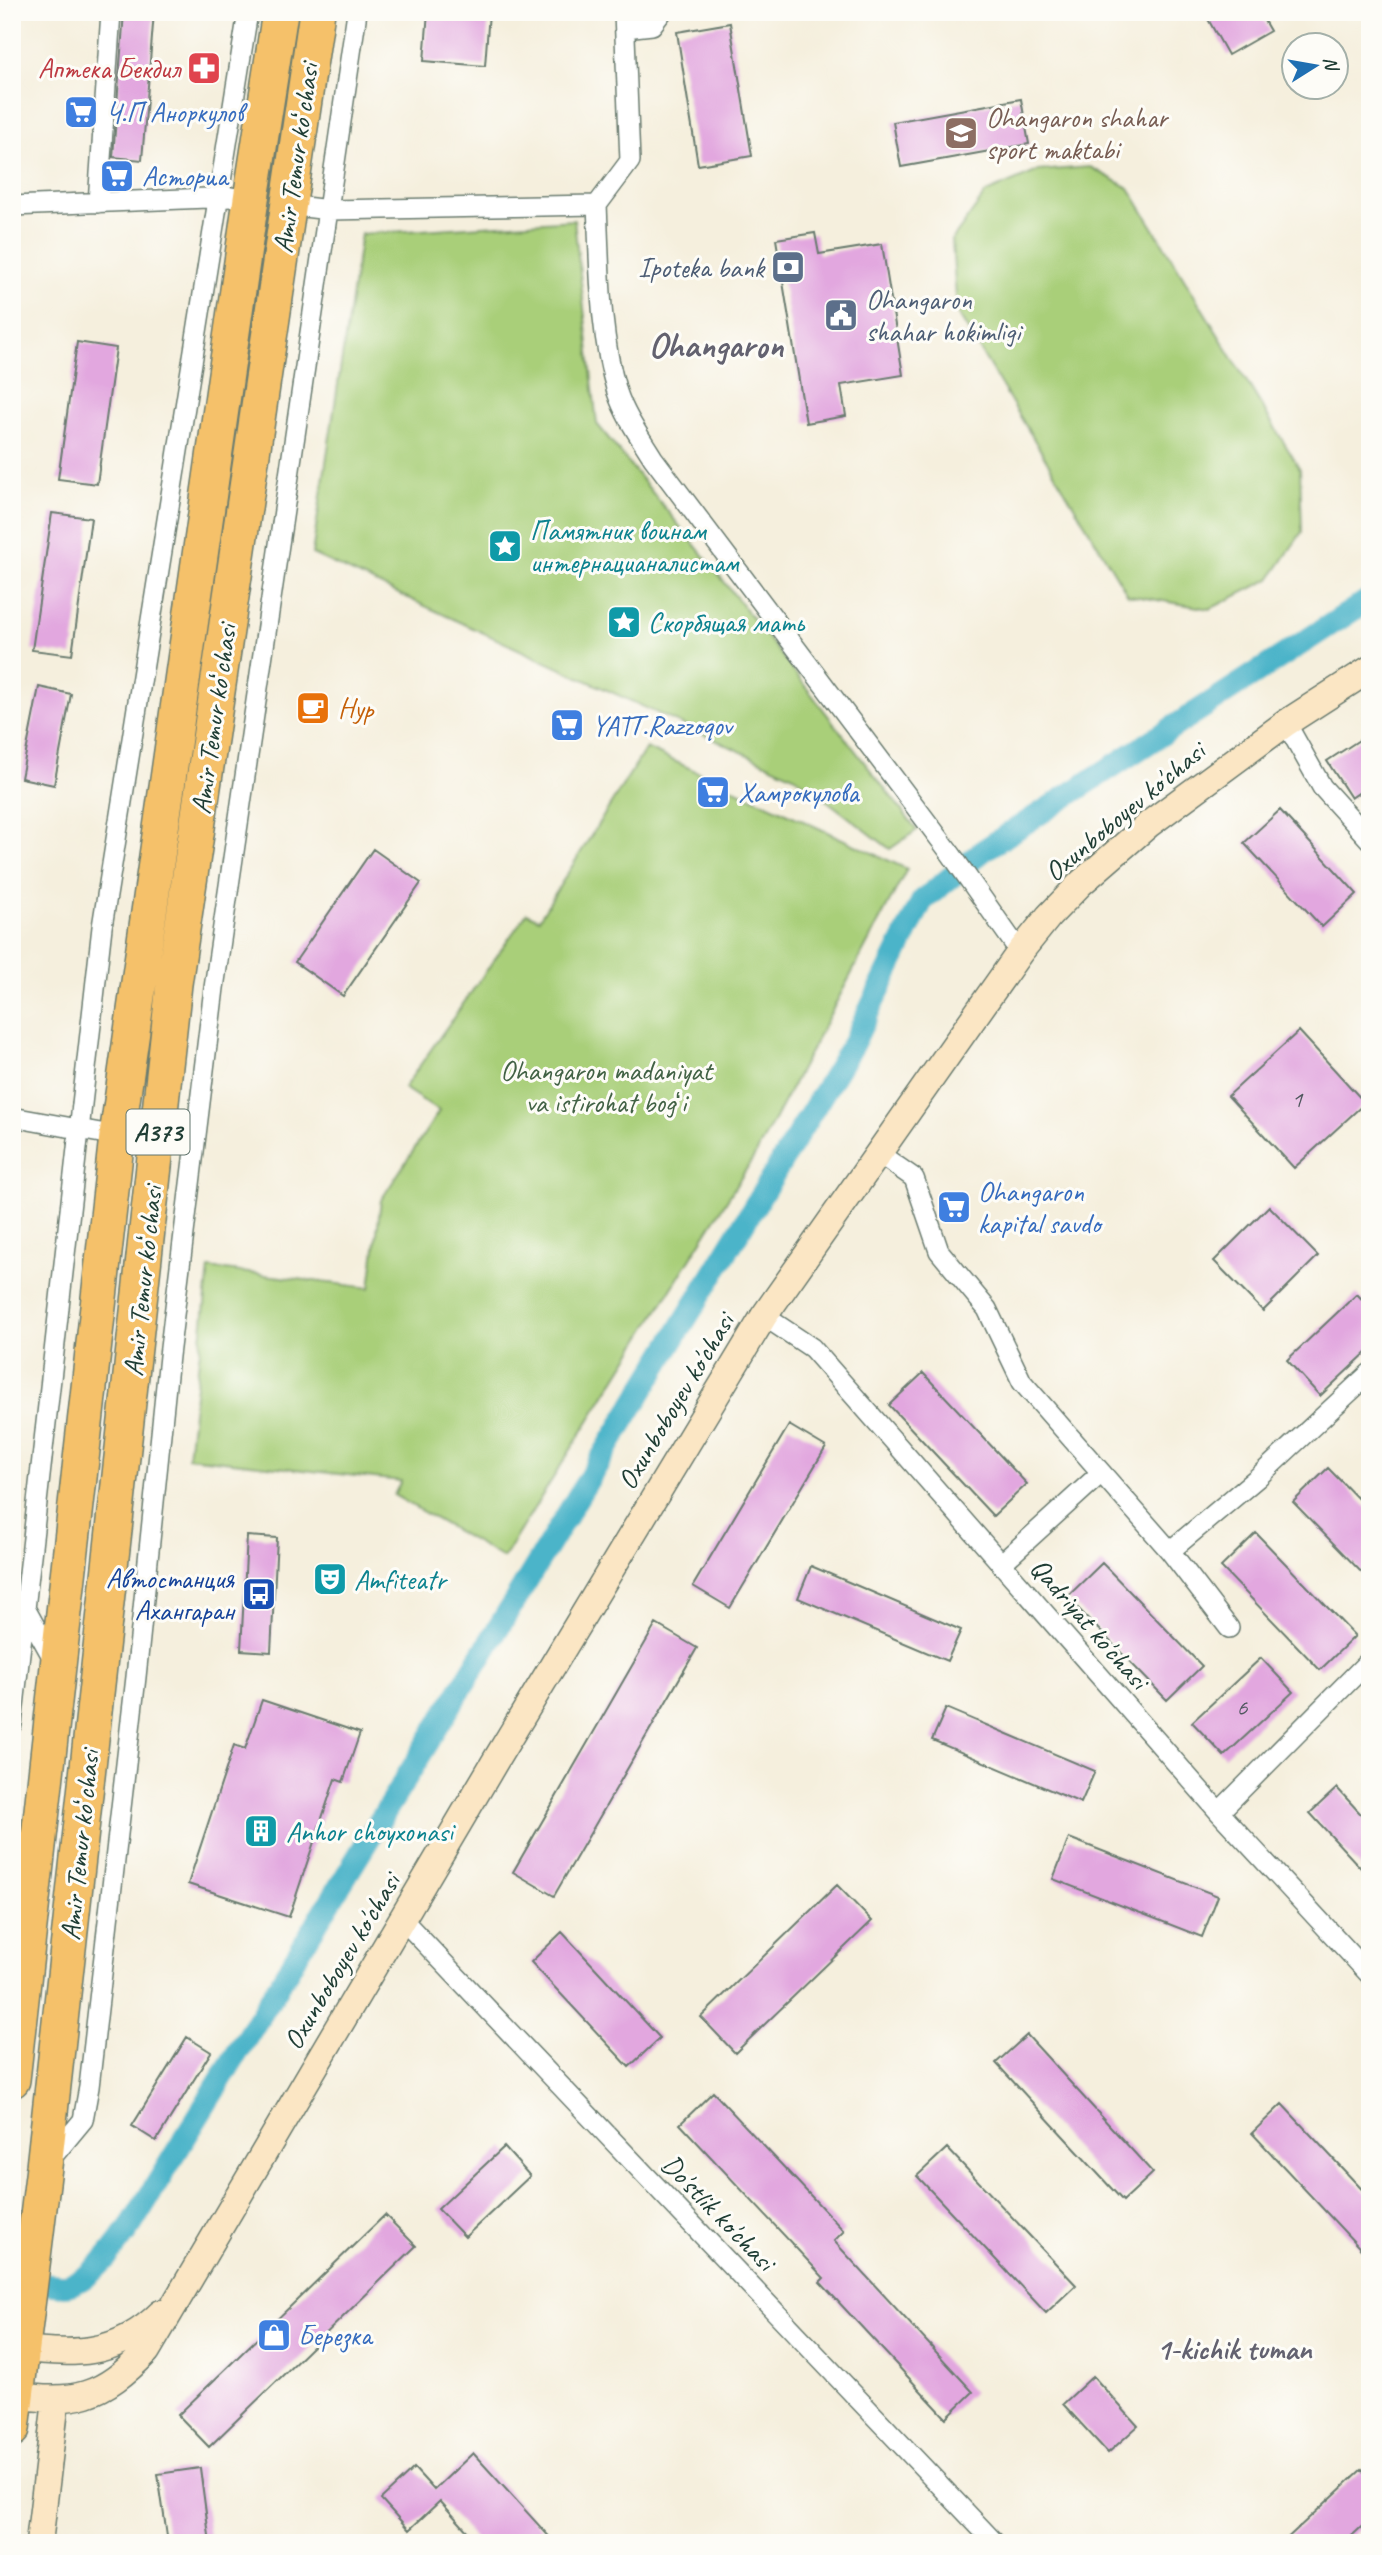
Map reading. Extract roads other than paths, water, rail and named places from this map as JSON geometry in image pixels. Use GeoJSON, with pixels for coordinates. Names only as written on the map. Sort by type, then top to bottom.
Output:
{"type":"FeatureCollection","features":[{"type":"Feature","properties":{"kind":"highway","name":"Amir Temur koʻchasi"},"geometry":{"type":"LineString","coordinates":[[12,2080],[117,1136],[236,198],[280,12]]}},
{"type":"Feature","properties":{"kind":"highway","name":"Amir Temur koʻchasi"},"geometry":{"type":"LineString","coordinates":[[14,2406],[17,2348],[44,2167],[174,984],[317,12]]}},
{"type":"Feature","properties":{"kind":"highway"},"geometry":{"type":"LineString","coordinates":[[236,198],[288,205]]}},
{"type":"Feature","properties":{"kind":"main road","name":"Oxunboboyev ko'chasi"},"geometry":{"type":"LineString","coordinates":[[14,2406],[78,2397],[96,2390],[123,2373],[147,2351],[764,1315],[1020,952],[1065,899],[1113,853],[1286,723],[1370,669]]}},
{"type":"Feature","properties":{"kind":"main road","name":"Oxunboboyev ko'chasi"},"geometry":{"type":"LineString","coordinates":[[17,2348],[75,2352],[114,2346],[133,2337],[150,2324],[182,2291]]}},
{"type":"Feature","properties":{"kind":"main road"},"geometry":{"type":"LineString","coordinates":[[114,2346],[123,2373]]}},
{"type":"Feature","properties":{"kind":"main road"},"geometry":{"type":"LineString","coordinates":[[39,2543],[56,2400]]}},
{"type":"Feature","properties":{"kind":"street"},"geometry":{"type":"LineString","coordinates":[[99,202],[111,12]]}},
{"type":"Feature","properties":{"kind":"street"},"geometry":{"type":"LineString","coordinates":[[12,1724],[112,863],[236,198],[248,12]]}},
{"type":"Feature","properties":{"kind":"street"},"geometry":{"type":"LineString","coordinates":[[44,2167],[83,2120],[89,2087],[136,1677],[169,1356],[214,988],[357,12]]}},
{"type":"Feature","properties":{"kind":"street"},"geometry":{"type":"LineString","coordinates":[[662,12],[652,25],[624,20],[630,161],[597,205],[603,314],[618,393],[634,428],[653,458],[951,854],[1020,952]]}},
{"type":"Feature","properties":{"kind":"street"},"geometry":{"type":"LineString","coordinates":[[12,206],[236,198]]}},
{"type":"Feature","properties":{"kind":"street"},"geometry":{"type":"LineString","coordinates":[[288,205],[329,210],[597,205]]}},
{"type":"Feature","properties":{"kind":"street"},"geometry":{"type":"LineString","coordinates":[[1286,723],[1322,787],[1370,840]]}},
{"type":"Feature","properties":{"kind":"street"},"geometry":{"type":"LineString","coordinates":[[12,1117],[117,1136]]}},
{"type":"Feature","properties":{"kind":"street"},"geometry":{"type":"LineString","coordinates":[[878,1153],[915,1178],[939,1251],[987,1309],[1022,1382],[1170,1552],[1229,1628]]}},
{"type":"Feature","properties":{"kind":"street","name":"Qadriyat ko'chasi"},"geometry":{"type":"LineString","coordinates":[[764,1315],[812,1348],[1219,1812],[1370,1975]]}},
{"type":"Feature","properties":{"kind":"street"},"geometry":{"type":"LineString","coordinates":[[1170,1552],[1257,1478],[1370,1373]]}},
{"type":"Feature","properties":{"kind":"street"},"geometry":{"type":"LineString","coordinates":[[1001,1564],[1100,1474]]}},
{"type":"Feature","properties":{"kind":"street"},"geometry":{"type":"LineString","coordinates":[[25,1608],[57,1666]]}},
{"type":"Feature","properties":{"kind":"street"},"geometry":{"type":"LineString","coordinates":[[1219,1812],[1370,1660]]}},
{"type":"Feature","properties":{"kind":"street","name":"Do'stlik ko'chasi"},"geometry":{"type":"LineString","coordinates":[[402,1919],[995,2543]]}},
{"type":"Feature","properties":{"kind":"waterway"},"geometry":{"type":"LineString","coordinates":[[12,2278],[57,2285],[78,2282],[96,2269],[132,2224],[853,1044],[922,901],[984,850],[1370,599]]}},
{"type":"Feature","properties":{"kind":"place","name":"Аптека Бекдил"},"geometry":{"type":"Point","coordinates":[204,68]}},
{"type":"Feature","properties":{"kind":"place","name":"Ч.П Аноркулов"},"geometry":{"type":"Point","coordinates":[81,112]}},
{"type":"Feature","properties":{"kind":"place","name":"Ohangaron shahar sport maktabi"},"geometry":{"type":"Point","coordinates":[961,133]}},
{"type":"Feature","properties":{"kind":"place","name":"Асториа"},"geometry":{"type":"Point","coordinates":[117,176]}},
{"type":"Feature","properties":{"kind":"place","name":"Ipoteka bank"},"geometry":{"type":"Point","coordinates":[788,267]}},
{"type":"Feature","properties":{"kind":"place","name":"Ohangaron shahar hokimligi"},"geometry":{"type":"Point","coordinates":[841,315]}},
{"type":"Feature","properties":{"kind":"place","name":"Памятник воинам интернацианалистам"},"geometry":{"type":"Point","coordinates":[505,546]}},
{"type":"Feature","properties":{"kind":"place","name":"Скорбящая мать"},"geometry":{"type":"Point","coordinates":[624,622]}},
{"type":"Feature","properties":{"kind":"place","name":"Нур"},"geometry":{"type":"Point","coordinates":[313,708]}},
{"type":"Feature","properties":{"kind":"place","name":"YATT.Razzoqov"},"geometry":{"type":"Point","coordinates":[567,725]}},
{"type":"Feature","properties":{"kind":"place","name":"Хамрокулова"},"geometry":{"type":"Point","coordinates":[713,792]}},
{"type":"Feature","properties":{"kind":"place","name":"Ohangaron kapital savdo"},"geometry":{"type":"Point","coordinates":[954,1207]}},
{"type":"Feature","properties":{"kind":"place","name":"Amfiteatr"},"geometry":{"type":"Point","coordinates":[330,1579]}},
{"type":"Feature","properties":{"kind":"place","name":"Автостанция Ахангаран"},"geometry":{"type":"Point","coordinates":[259,1594]}},
{"type":"Feature","properties":{"kind":"place","name":"Anhor choyxonasi"},"geometry":{"type":"Point","coordinates":[261,1831]}},
{"type":"Feature","properties":{"kind":"place","name":"Березка"},"geometry":{"type":"Point","coordinates":[274,2335]}},
{"type":"Feature","properties":{"kind":"district","name":"Ohangaron"},"geometry":{"type":"Point","coordinates":[716,345]}},
{"type":"Feature","properties":{"kind":"district","name":"1-kichik tuman"},"geometry":{"type":"Point","coordinates":[1234,2349]}},
{"type":"Feature","properties":{"kind":"park label","name":"Ohangaron madaniyat va istirohat bogʻi"},"geometry":{"type":"Point","coordinates":[606,1086]}}]}
